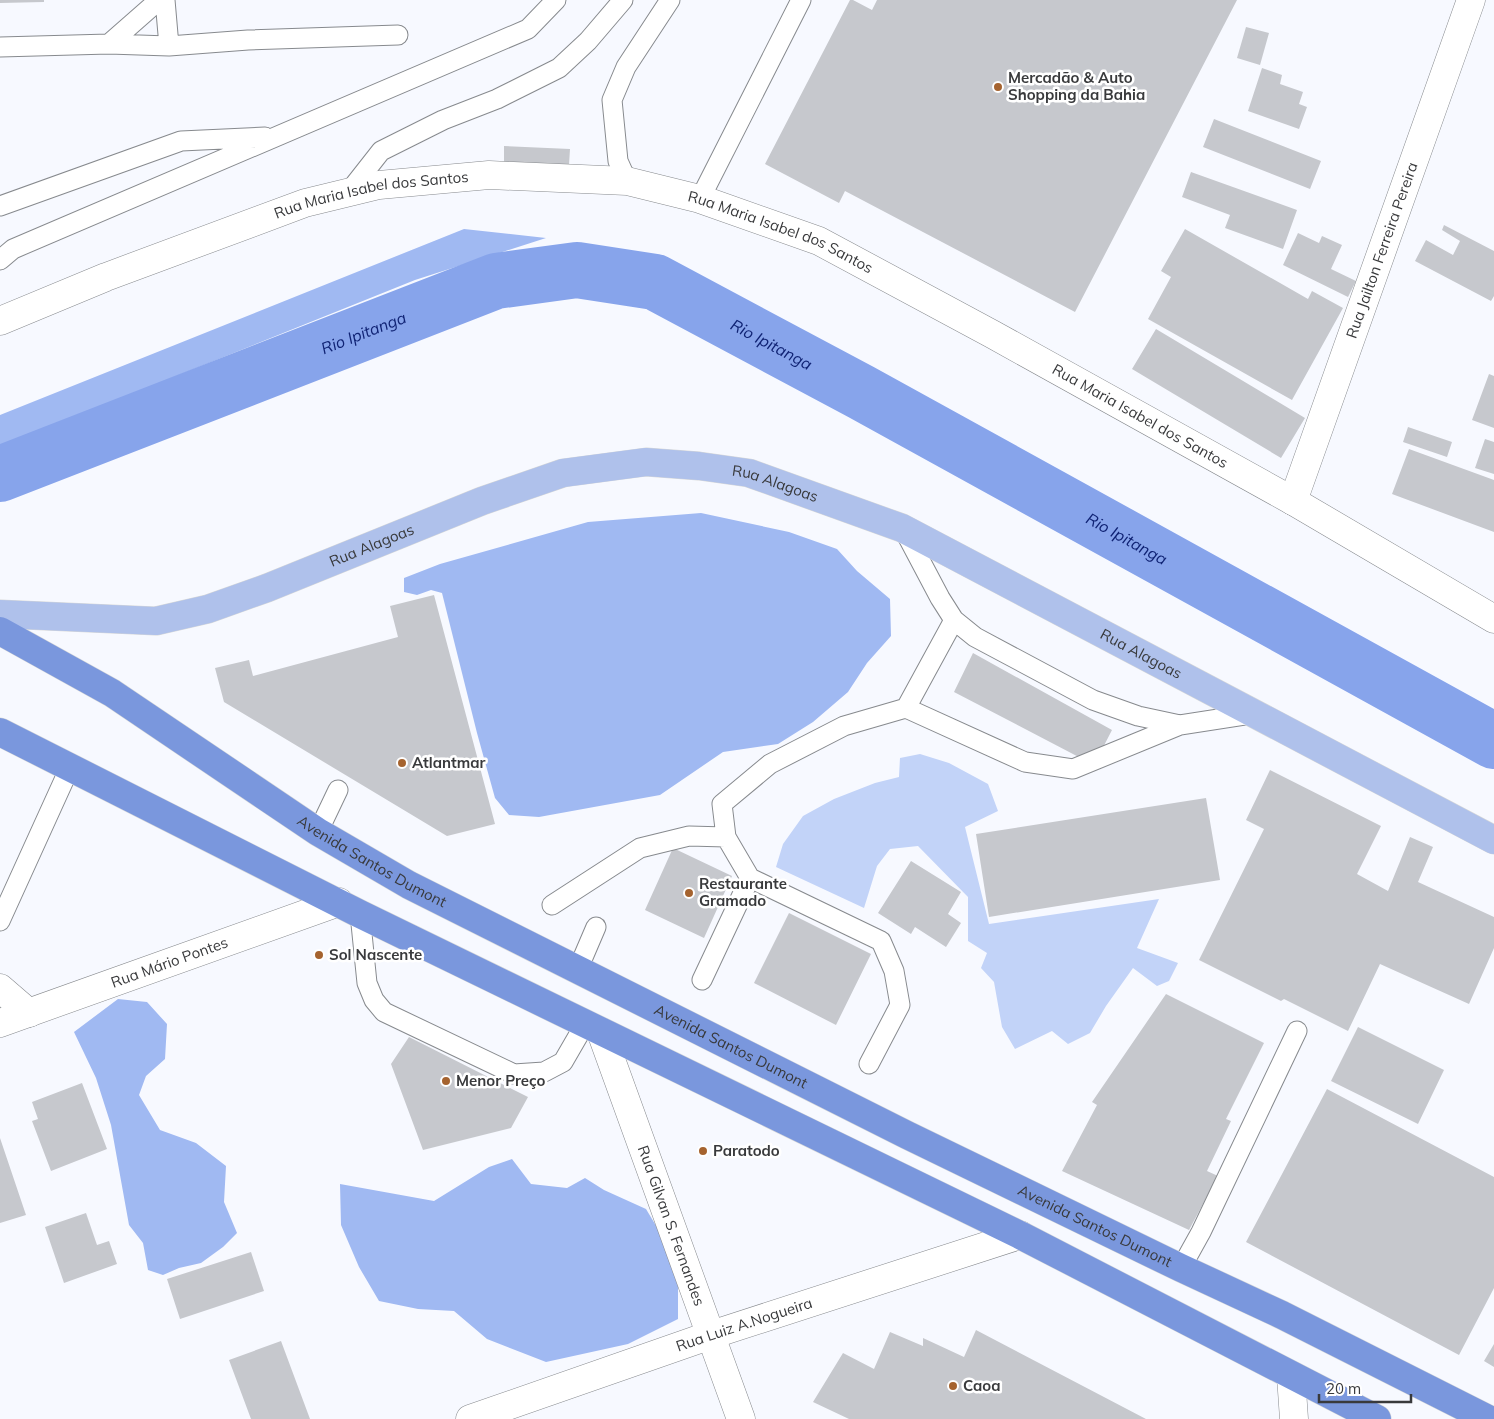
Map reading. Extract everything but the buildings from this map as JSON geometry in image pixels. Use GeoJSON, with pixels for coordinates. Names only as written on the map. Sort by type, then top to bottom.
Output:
{"type":"FeatureCollection","features":[{"type":"Feature","properties":{"kind":"highway","name":"Avenida Santos Dumont"},"geometry":{"type":"LineString","coordinates":[[0,632],[112,693],[318,832],[410,884],[907,1135],[1180,1268],[1282,1315],[1488,1419]]}},
{"type":"Feature","properties":{"kind":"highway"},"geometry":{"type":"LineString","coordinates":[[0,732],[593,1028],[1020,1235],[1377,1419]]}},
{"type":"Feature","properties":{"kind":"main road","name":"Rua Alagoas"},"geometry":{"type":"LineString","coordinates":[[0,614],[156,621],[208,609],[267,588],[482,501],[563,473],[646,462],[699,466],[749,473],[902,528],[1251,714],[1494,840]]}},
{"type":"Feature","properties":{"kind":"street","name":"Rua Jailton Ferreira Pereira"},"geometry":{"type":"LineString","coordinates":[[1292,501],[1472,0]]}},
{"type":"Feature","properties":{"kind":"street","name":"Rua Maria Isabel dos Santos"},"geometry":{"type":"LineString","coordinates":[[0,322],[106,277],[305,203],[379,186],[489,175],[627,181],[700,199],[819,241],[992,334],[1292,501],[1494,619]]}},
{"type":"Feature","properties":{"kind":"street","name":"Rua Mário Pontes"},"geometry":{"type":"LineString","coordinates":[[0,1023],[350,908]]}},
{"type":"Feature","properties":{"kind":"street"},"geometry":{"type":"LineString","coordinates":[[0,988],[29,1013]]}},
{"type":"Feature","properties":{"kind":"street","name":"Rua Gilvan S. Fernandes"},"geometry":{"type":"LineString","coordinates":[[593,1028],[711,1335],[741,1419]]}},
{"type":"Feature","properties":{"kind":"street","name":"Rua Luiz A.Nogueira"},"geometry":{"type":"LineString","coordinates":[[470,1419],[711,1335],[1020,1235]]}},
{"type":"Feature","properties":{"kind":"street"},"geometry":{"type":"LineString","coordinates":[[1291,1376],[1294,1419]]}},
{"type":"Feature","properties":{"kind":"lane"},"geometry":{"type":"LineString","coordinates":[[109,44],[159,0]]}},
{"type":"Feature","properties":{"kind":"lane"},"geometry":{"type":"LineString","coordinates":[[165,0],[169,46]]}},
{"type":"Feature","properties":{"kind":"lane"},"geometry":{"type":"LineString","coordinates":[[0,260],[13,249],[528,29],[556,0]]}},
{"type":"Feature","properties":{"kind":"lane"},"geometry":{"type":"LineString","coordinates":[[348,193],[381,151],[442,120],[497,99],[559,68],[588,41],[623,0]]}},
{"type":"Feature","properties":{"kind":"lane"},"geometry":{"type":"LineString","coordinates":[[627,181],[618,161],[612,100],[626,67],[670,0]]}},
{"type":"Feature","properties":{"kind":"lane"},"geometry":{"type":"LineString","coordinates":[[700,199],[801,0]]}},
{"type":"Feature","properties":{"kind":"lane"},"geometry":{"type":"LineString","coordinates":[[0,47],[109,44],[169,46],[248,40],[398,35]]}},
{"type":"Feature","properties":{"kind":"lane"},"geometry":{"type":"LineString","coordinates":[[0,206],[181,141],[278,136]]}},
{"type":"Feature","properties":{"kind":"lane"},"geometry":{"type":"LineString","coordinates":[[902,528],[954,620],[975,637],[1093,700],[1138,716],[1180,725]]}},
{"type":"Feature","properties":{"kind":"lane"},"geometry":{"type":"LineString","coordinates":[[906,708],[954,620]]}},
{"type":"Feature","properties":{"kind":"lane"},"geometry":{"type":"LineString","coordinates":[[869,1064],[900,1005],[894,971],[880,941],[750,878],[726,837],[722,804],[770,764],[844,726],[906,708],[1024,762],[1074,769],[1180,725],[1251,714]]}},
{"type":"Feature","properties":{"kind":"lane"},"geometry":{"type":"LineString","coordinates":[[0,921],[70,767]]}},
{"type":"Feature","properties":{"kind":"lane"},"geometry":{"type":"LineString","coordinates":[[318,832],[338,790]]}},
{"type":"Feature","properties":{"kind":"lane"},"geometry":{"type":"LineString","coordinates":[[552,905],[640,848],[689,836],[726,837]]}},
{"type":"Feature","properties":{"kind":"lane"},"geometry":{"type":"LineString","coordinates":[[702,980],[750,878]]}},
{"type":"Feature","properties":{"kind":"lane"},"geometry":{"type":"LineString","coordinates":[[350,908],[367,983],[374,1000],[384,1012],[514,1074],[544,1072],[563,1062],[593,1028]]}},
{"type":"Feature","properties":{"kind":"lane"},"geometry":{"type":"LineString","coordinates":[[578,969],[596,927]]}},
{"type":"Feature","properties":{"kind":"lane"},"geometry":{"type":"LineString","coordinates":[[1180,1268],[1200,1232],[1297,1031]]}},
{"type":"Feature","properties":{"kind":"shaded area"},"geometry":{"type":"Polygon","coordinates":[[[464,229],[546,238],[415,280],[0,447],[0,415],[464,229]]]}},
{"type":"Feature","properties":{"kind":"shaded area"},"geometry":{"type":"Polygon","coordinates":[[[701,513],[789,532],[837,549],[857,571],[890,599],[891,636],[867,663],[848,692],[813,722],[778,744],[723,752],[660,795],[539,817],[509,815],[495,798],[442,593],[431,590],[417,595],[404,592],[404,578],[440,564],[588,522],[701,513]]]}},
{"type":"Feature","properties":{"kind":"shaded area"},"geometry":{"type":"Polygon","coordinates":[[[920,754],[949,763],[988,784],[998,811],[965,827],[989,924],[1159,899],[1137,948],[1178,963],[1169,981],[1157,986],[1133,968],[1106,1006],[1090,1033],[1068,1044],[1052,1031],[1015,1049],[1002,1027],[994,982],[981,968],[987,953],[968,941],[968,897],[918,846],[890,849],[877,866],[864,908],[776,867],[783,844],[803,816],[834,799],[875,783],[899,777],[900,758],[920,754]]]}},
{"type":"Feature","properties":{"kind":"shaded area"},"geometry":{"type":"Polygon","coordinates":[[[118,999],[147,1002],[167,1024],[165,1059],[146,1076],[139,1095],[160,1130],[196,1143],[226,1166],[224,1202],[237,1233],[223,1247],[201,1263],[179,1268],[163,1275],[148,1270],[143,1243],[129,1225],[111,1125],[96,1078],[74,1032],[118,999]]]}},
{"type":"Feature","properties":{"kind":"shaded area"},"geometry":{"type":"Polygon","coordinates":[[[512,1159],[531,1184],[567,1188],[585,1178],[604,1190],[646,1209],[661,1234],[678,1283],[678,1319],[628,1344],[546,1362],[487,1339],[454,1311],[418,1309],[379,1301],[359,1267],[341,1225],[340,1184],[434,1201],[489,1167],[512,1159]]]}},
{"type":"Feature","properties":{"kind":"waterway","name":"Rio Ipitanga"},"geometry":{"type":"LineString","coordinates":[[0,474],[496,281],[577,270],[655,282],[861,392],[1494,741]]}},
{"type":"Feature","properties":{"kind":"place","name":"Mercadão & Auto Shopping da Bahia"},"geometry":{"type":"Point","coordinates":[998,87]}},
{"type":"Feature","properties":{"kind":"place","name":"Atlantmar"},"geometry":{"type":"Point","coordinates":[402,763]}},
{"type":"Feature","properties":{"kind":"place","name":"Restaurante Gramado"},"geometry":{"type":"Point","coordinates":[689,893]}},
{"type":"Feature","properties":{"kind":"place","name":"Sol Nascente"},"geometry":{"type":"Point","coordinates":[319,955]}},
{"type":"Feature","properties":{"kind":"place","name":"Menor Preço"},"geometry":{"type":"Point","coordinates":[446,1081]}},
{"type":"Feature","properties":{"kind":"place","name":"Paratodo"},"geometry":{"type":"Point","coordinates":[703,1151]}},
{"type":"Feature","properties":{"kind":"place","name":"Caoa"},"geometry":{"type":"Point","coordinates":[953,1386]}}]}
